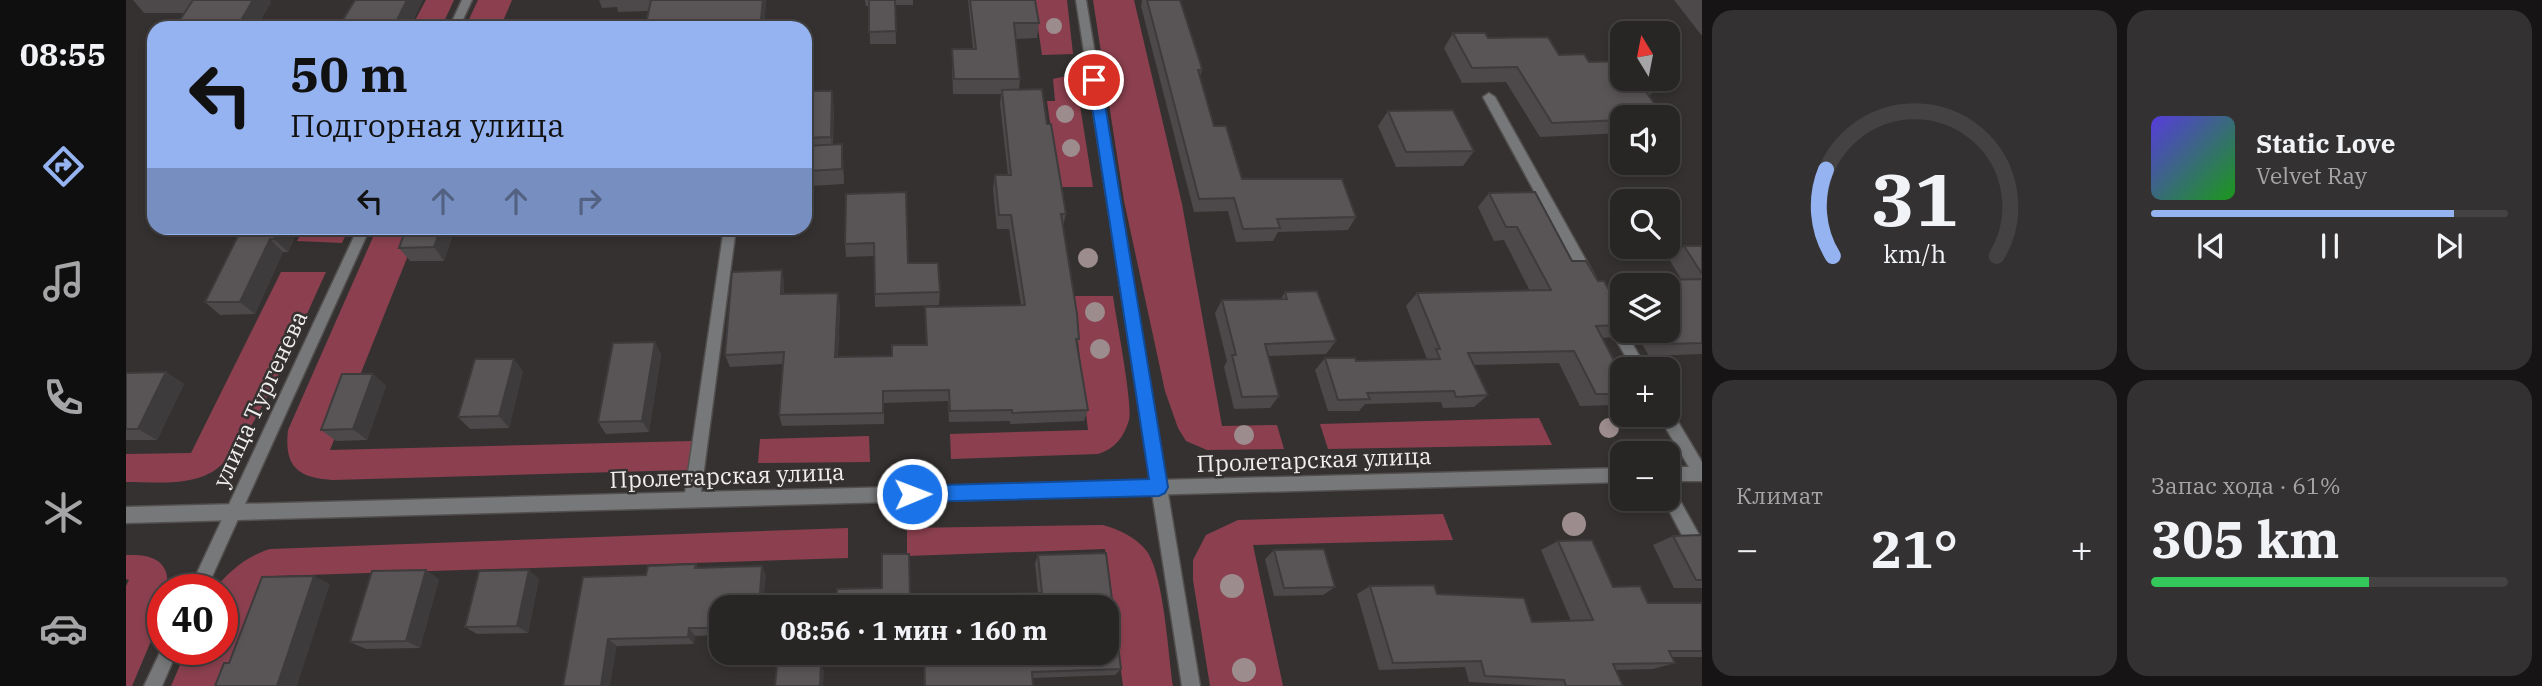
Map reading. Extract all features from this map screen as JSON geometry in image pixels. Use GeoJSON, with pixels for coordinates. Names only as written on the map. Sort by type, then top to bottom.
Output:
{"type":"FeatureCollection","features":[{"type":"Feature","properties":{"kind":"street"},"geometry":{"type":"LineString","coordinates":[[457,21],[467,0]]}},
{"type":"Feature","properties":{"kind":"street"},"geometry":{"type":"LineString","coordinates":[[1081,0],[1191,686]]}},
{"type":"Feature","properties":{"kind":"street"},"geometry":{"type":"LineString","coordinates":[[1489,97],[1592,285]]}},
{"type":"Feature","properties":{"kind":"street","name":"улица Тургенева"},"geometry":{"type":"LineString","coordinates":[[204,574],[361,235]]}},
{"type":"Feature","properties":{"kind":"street"},"geometry":{"type":"LineString","coordinates":[[692,500],[729,235]]}},
{"type":"Feature","properties":{"kind":"street"},"geometry":{"type":"LineString","coordinates":[[1605,309],[1633,357]]}},
{"type":"Feature","properties":{"kind":"street"},"geometry":{"type":"LineString","coordinates":[[1673,427],[1701,474]]}},
{"type":"Feature","properties":{"kind":"street"},"geometry":{"type":"LineString","coordinates":[[1680,474],[1701,474]]}},
{"type":"Feature","properties":{"kind":"street","name":"Пролетарская улица"},"geometry":{"type":"LineString","coordinates":[[126,515],[1610,475]]}},
{"type":"Feature","properties":{"kind":"street"},"geometry":{"type":"LineString","coordinates":[[1678,511],[1702,556]]}},
{"type":"Feature","properties":{"kind":"street"},"geometry":{"type":"LineString","coordinates":[[153,686],[163,665]]}},
{"type":"Feature","properties":{"kind":"shaded area"},"geometry":{"type":"Polygon","coordinates":[[[426,0],[454,0],[444,21],[415,21],[426,0]]]}},
{"type":"Feature","properties":{"kind":"shaded area"},"geometry":{"type":"Polygon","coordinates":[[[478,0],[512,0],[503,21],[468,21],[478,0]]]}},
{"type":"Feature","properties":{"kind":"shaded area"},"geometry":{"type":"Polygon","coordinates":[[[1034,0],[1067,0],[1073,54],[1042,55],[1034,0]]]}},
{"type":"Feature","properties":{"kind":"shaded area"},"geometry":{"type":"Polygon","coordinates":[[[1093,0],[1134,0],[1182,204],[1222,426],[1277,425],[1284,449],[1207,450],[1186,441],[1178,428],[1165,391],[1124,201],[1093,0]]]}},
{"type":"Feature","properties":{"kind":"shaded area"},"geometry":{"type":"Polygon","coordinates":[[[1075,74],[1093,187],[1059,187],[1047,101],[1055,101],[1053,79],[1075,74]]]}},
{"type":"Feature","properties":{"kind":"shaded area"},"geometry":{"type":"Polygon","coordinates":[[[300,235],[346,235],[342,243],[297,241],[300,235]]]}},
{"type":"Feature","properties":{"kind":"shaded area"},"geometry":{"type":"Polygon","coordinates":[[[374,235],[416,235],[330,450],[693,441],[688,470],[333,480],[310,476],[295,468],[288,453],[288,430],[374,235]]]}},
{"type":"Feature","properties":{"kind":"shaded area"},"geometry":{"type":"Polygon","coordinates":[[[281,272],[326,272],[275,382],[242,440],[226,461],[201,477],[169,482],[126,482],[126,454],[191,453],[281,272]]]}},
{"type":"Feature","properties":{"kind":"shaded area"},"geometry":{"type":"Polygon","coordinates":[[[1073,296],[1113,296],[1130,411],[1121,437],[1114,446],[1098,454],[951,459],[950,434],[1088,430],[1073,296]]]}},
{"type":"Feature","properties":{"kind":"shaded area"},"geometry":{"type":"Polygon","coordinates":[[[1539,418],[1552,445],[1328,449],[1320,424],[1539,418]]]}},
{"type":"Feature","properties":{"kind":"shaded area"},"geometry":{"type":"Polygon","coordinates":[[[869,436],[870,462],[758,463],[760,439],[869,436]]]}},
{"type":"Feature","properties":{"kind":"shaded area"},"geometry":{"type":"Polygon","coordinates":[[[1443,514],[1453,540],[1253,545],[1283,686],[1210,686],[1193,580],[1193,560],[1206,535],[1238,520],[1443,514]]]}},
{"type":"Feature","properties":{"kind":"shaded area"},"geometry":{"type":"Polygon","coordinates":[[[1103,525],[1120,531],[1145,549],[1157,575],[1173,686],[1123,686],[1119,656],[1119,595],[1111,595],[1105,549],[907,556],[907,528],[1103,525]]]}},
{"type":"Feature","properties":{"kind":"shaded area"},"geometry":{"type":"Polygon","coordinates":[[[848,528],[848,558],[274,576],[238,664],[238,574],[229,574],[239,565],[270,549],[848,528]]]}},
{"type":"Feature","properties":{"kind":"shaded area"},"geometry":{"type":"Polygon","coordinates":[[[126,555],[151,558],[163,565],[166,572],[147,574],[147,650],[132,686],[126,686],[126,586],[129,580],[126,579],[126,555]]]}},
{"type":"Feature","properties":{"kind":"shaded area"},"geometry":{"type":"Polygon","coordinates":[[[180,665],[238,665],[229,686],[171,686],[180,665]]]}},
{"type":"Feature","properties":{"kind":"building"},"geometry":{"type":"Polygon","coordinates":[[[193,0],[253,0],[241,21],[179,21],[193,0]]]}},
{"type":"Feature","properties":{"kind":"building"},"geometry":{"type":"Polygon","coordinates":[[[355,0],[407,0],[396,21],[342,21],[355,0]]]}},
{"type":"Feature","properties":{"kind":"building"},"geometry":{"type":"Polygon","coordinates":[[[651,0],[763,0],[761,21],[646,21],[651,0]]]}},
{"type":"Feature","properties":{"kind":"building"},"geometry":{"type":"Polygon","coordinates":[[[869,0],[895,0],[896,31],[869,32],[869,0]]]}},
{"type":"Feature","properties":{"kind":"building"},"geometry":{"type":"Polygon","coordinates":[[[970,0],[1035,0],[1039,23],[1014,23],[1020,79],[954,79],[952,49],[976,49],[970,0]]]}},
{"type":"Feature","properties":{"kind":"building"},"geometry":{"type":"Polygon","coordinates":[[[1147,0],[1180,0],[1200,62],[1202,70],[1198,70],[1214,126],[1226,126],[1242,179],[1342,179],[1356,217],[1277,219],[1280,228],[1243,229],[1234,198],[1199,199],[1147,0]]]}},
{"type":"Feature","properties":{"kind":"building"},"geometry":{"type":"Polygon","coordinates":[[[1453,33],[1485,33],[1488,38],[1548,37],[1559,55],[1584,54],[1589,62],[1610,61],[1610,91],[1645,91],[1655,105],[1610,105],[1610,121],[1552,123],[1517,67],[1472,68],[1453,33]]]}},
{"type":"Feature","properties":{"kind":"building"},"geometry":{"type":"Polygon","coordinates":[[[1042,89],[1047,124],[1051,124],[1066,214],[1061,214],[1077,314],[1079,339],[1076,339],[1088,410],[1012,413],[1012,410],[950,411],[949,390],[883,391],[883,413],[779,415],[784,352],[725,355],[732,272],[782,270],[781,294],[838,293],[835,357],[892,356],[892,345],[927,345],[925,307],[1025,305],[1011,215],[999,215],[995,175],[1011,175],[1002,90],[1042,89]]]}},
{"type":"Feature","properties":{"kind":"building"},"geometry":{"type":"Polygon","coordinates":[[[812,91],[832,91],[831,137],[812,138],[812,91]]]}},
{"type":"Feature","properties":{"kind":"building"},"geometry":{"type":"Polygon","coordinates":[[[1453,110],[1474,151],[1406,152],[1388,111],[1453,110]]]}},
{"type":"Feature","properties":{"kind":"building"},"geometry":{"type":"Polygon","coordinates":[[[842,144],[842,169],[812,171],[812,146],[842,144]]]}},
{"type":"Feature","properties":{"kind":"building"},"geometry":{"type":"Polygon","coordinates":[[[906,192],[908,263],[938,263],[940,292],[875,294],[874,243],[845,244],[846,194],[906,192]]]}},
{"type":"Feature","properties":{"kind":"building"},"geometry":{"type":"Polygon","coordinates":[[[1535,192],[1572,261],[1586,261],[1598,281],[1604,281],[1610,292],[1610,325],[1596,326],[1612,357],[1610,357],[1610,394],[1596,394],[1574,351],[1468,353],[1488,395],[1456,397],[1454,391],[1367,393],[1370,399],[1338,400],[1325,358],[1355,358],[1356,361],[1440,359],[1436,349],[1440,349],[1417,293],[1551,290],[1517,227],[1506,227],[1489,193],[1535,192]]]}},
{"type":"Feature","properties":{"kind":"building"},"geometry":{"type":"Polygon","coordinates":[[[238,235],[276,235],[274,239],[270,239],[240,302],[205,302],[238,235]]]}},
{"type":"Feature","properties":{"kind":"building"},"geometry":{"type":"Polygon","coordinates":[[[404,235],[438,235],[434,247],[399,248],[404,235]]]}},
{"type":"Feature","properties":{"kind":"building"},"geometry":{"type":"Polygon","coordinates":[[[1684,246],[1702,246],[1702,274],[1684,246]]]}},
{"type":"Feature","properties":{"kind":"building"},"geometry":{"type":"Polygon","coordinates":[[[1702,279],[1702,343],[1666,344],[1665,343],[1680,343],[1680,280],[1702,279]]]}},
{"type":"Feature","properties":{"kind":"building"},"geometry":{"type":"Polygon","coordinates":[[[1317,291],[1336,341],[1265,344],[1279,396],[1242,397],[1232,355],[1236,355],[1222,300],[1287,299],[1285,292],[1317,291]]]}},
{"type":"Feature","properties":{"kind":"building"},"geometry":{"type":"Polygon","coordinates":[[[655,342],[642,421],[598,422],[613,343],[655,342]]]}},
{"type":"Feature","properties":{"kind":"building"},"geometry":{"type":"Polygon","coordinates":[[[475,359],[514,359],[499,416],[458,417],[475,359]]]}},
{"type":"Feature","properties":{"kind":"building"},"geometry":{"type":"Polygon","coordinates":[[[166,372],[138,429],[126,429],[126,373],[166,372]]]}},
{"type":"Feature","properties":{"kind":"building"},"geometry":{"type":"Polygon","coordinates":[[[342,374],[373,374],[353,429],[321,430],[342,374]]]}},
{"type":"Feature","properties":{"kind":"building"},"geometry":{"type":"Polygon","coordinates":[[[1702,535],[1702,580],[1696,580],[1673,536],[1702,535]]]}},
{"type":"Feature","properties":{"kind":"building"},"geometry":{"type":"Polygon","coordinates":[[[1592,540],[1613,587],[1640,586],[1648,603],[1702,603],[1702,651],[1669,651],[1675,663],[1613,664],[1623,686],[1566,686],[1564,680],[1485,676],[1481,661],[1393,663],[1370,586],[1434,585],[1437,594],[1524,598],[1532,622],[1593,620],[1558,541],[1592,540]]]}},
{"type":"Feature","properties":{"kind":"building"},"geometry":{"type":"Polygon","coordinates":[[[1324,549],[1335,587],[1284,588],[1274,550],[1324,549]]]}},
{"type":"Feature","properties":{"kind":"building"},"geometry":{"type":"Polygon","coordinates":[[[1106,553],[1111,595],[954,595],[1042,593],[1038,555],[1106,553]]]}},
{"type":"Feature","properties":{"kind":"building"},"geometry":{"type":"Polygon","coordinates":[[[882,554],[909,554],[910,595],[837,595],[837,589],[882,588],[882,554]]]}},
{"type":"Feature","properties":{"kind":"building"},"geometry":{"type":"Polygon","coordinates":[[[648,566],[762,566],[760,595],[709,595],[709,628],[689,628],[688,637],[608,639],[601,686],[563,686],[583,577],[646,575],[648,566]]]}},
{"type":"Feature","properties":{"kind":"building"},"geometry":{"type":"Polygon","coordinates":[[[426,570],[406,641],[350,642],[372,571],[426,570]]]}},
{"type":"Feature","properties":{"kind":"building"},"geometry":{"type":"Polygon","coordinates":[[[529,570],[517,626],[465,627],[479,571],[529,570]]]}},
{"type":"Feature","properties":{"kind":"building"},"geometry":{"type":"Polygon","coordinates":[[[314,576],[277,686],[215,686],[223,665],[238,665],[238,640],[262,577],[314,576]]]}},
{"type":"Feature","properties":{"kind":"building"},"geometry":{"type":"Polygon","coordinates":[[[1119,654],[1121,669],[1032,672],[1033,686],[925,686],[924,665],[1119,665],[1119,654]]]}},
{"type":"Feature","properties":{"kind":"building"},"geometry":{"type":"Polygon","coordinates":[[[777,665],[821,665],[820,686],[775,686],[777,665]]]}},
{"type":"Feature","properties":{"kind":"route"},"geometry":{"type":"LineString","coordinates":[[912,494],[1159,487],[1094,80]]}}]}
